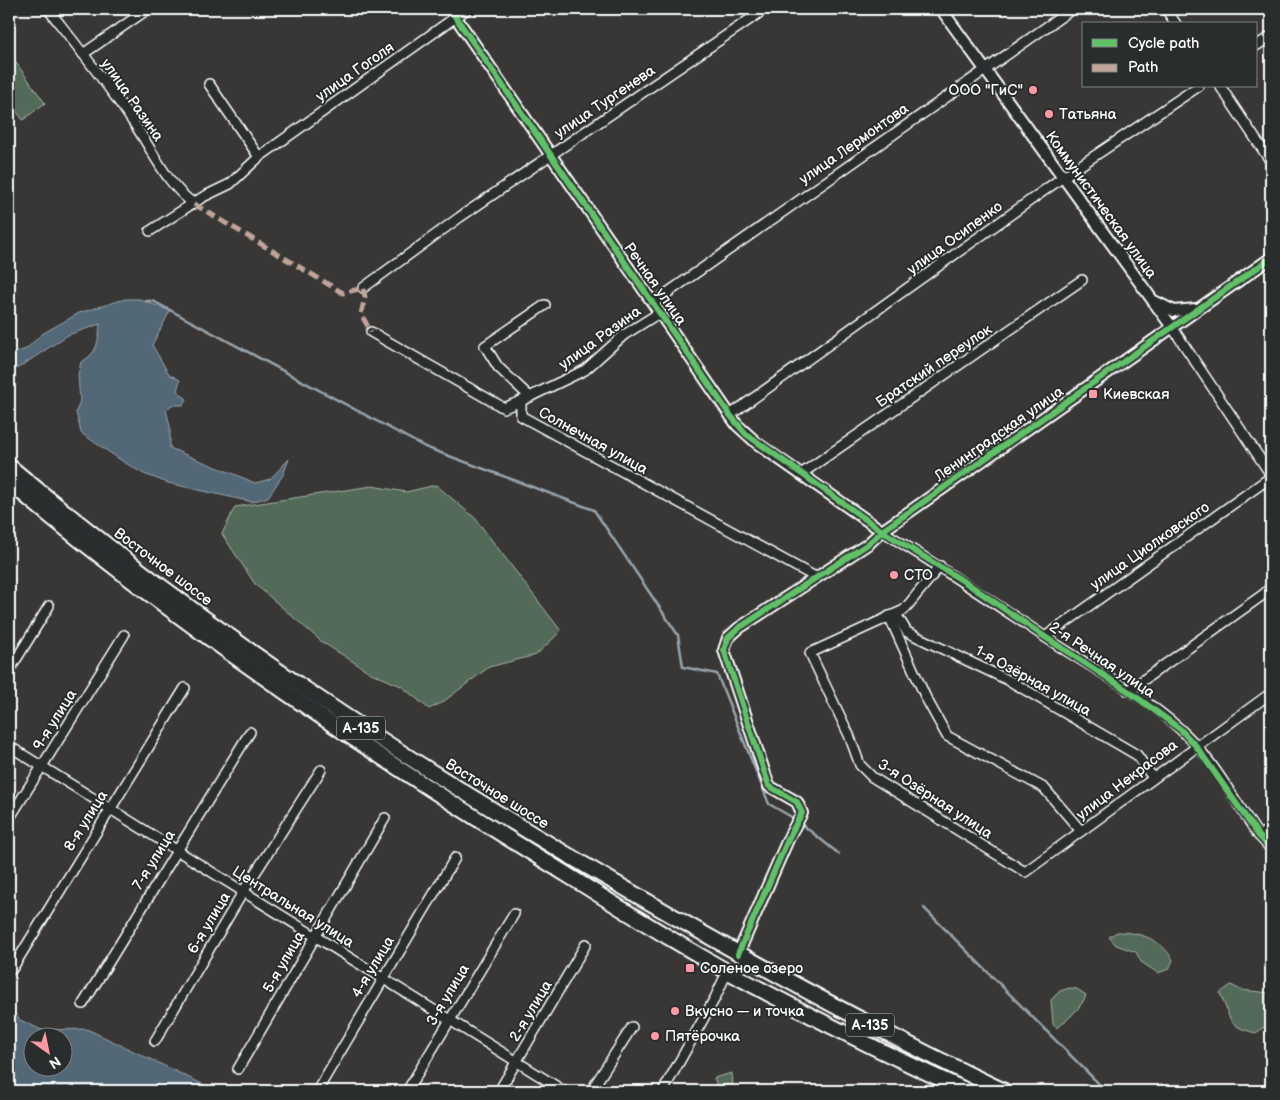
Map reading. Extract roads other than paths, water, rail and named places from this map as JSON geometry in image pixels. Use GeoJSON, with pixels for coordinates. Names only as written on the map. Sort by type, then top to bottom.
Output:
{"type":"FeatureCollection","features":[{"type":"Feature","properties":{"kind":"highway","name":"Восточное шоссе"},"geometry":{"type":"LineString","coordinates":[[9,466],[138,569],[248,650],[356,724],[545,842],[738,954],[943,1062],[1004,1091]]}},
{"type":"Feature","properties":{"kind":"highway","name":"Восточное шоссе"},"geometry":{"type":"LineString","coordinates":[[9,482],[145,589],[270,682],[392,766],[647,924],[775,998],[967,1091]]}},
{"type":"Feature","properties":{"kind":"highway"},"geometry":{"type":"LineString","coordinates":[[508,838],[489,824],[486,817],[490,815],[496,817],[535,840],[545,842]]}},
{"type":"Feature","properties":{"kind":"highway"},"geometry":{"type":"LineString","coordinates":[[935,1076],[945,1072],[943,1062]]}},
{"type":"Feature","properties":{"kind":"street","name":"улица Разина"},"geometry":{"type":"LineString","coordinates":[[48,9],[134,123],[170,183],[180,194],[194,204]]}},
{"type":"Feature","properties":{"kind":"street"},"geometry":{"type":"LineString","coordinates":[[83,54],[148,9]]}},
{"type":"Feature","properties":{"kind":"street","name":"улица Гоголя"},"geometry":{"type":"LineString","coordinates":[[150,230],[230,184],[259,157],[453,13],[467,9]]}},
{"type":"Feature","properties":{"kind":"street","name":"улица Тургенева"},"geometry":{"type":"LineString","coordinates":[[363,288],[460,217],[765,9]]}},
{"type":"Feature","properties":{"kind":"street","name":"Коммунистическая улица"},"geometry":{"type":"LineString","coordinates":[[941,9],[1172,328],[1271,476]]}},
{"type":"Feature","properties":{"kind":"street","name":"улица Лермонтова"},"geometry":{"type":"LineString","coordinates":[[653,303],[1072,9]]}},
{"type":"Feature","properties":{"kind":"street"},"geometry":{"type":"LineString","coordinates":[[1166,9],[1175,22]]}},
{"type":"Feature","properties":{"kind":"street","name":"Речная улица"},"geometry":{"type":"LineString","coordinates":[[453,13],[730,415],[752,439],[882,531]]}},
{"type":"Feature","properties":{"kind":"street"},"geometry":{"type":"LineString","coordinates":[[1258,45],[1271,36]]}},
{"type":"Feature","properties":{"kind":"street"},"geometry":{"type":"LineString","coordinates":[[210,84],[259,157]]}},
{"type":"Feature","properties":{"kind":"street","name":"улица Осипенко"},"geometry":{"type":"LineString","coordinates":[[730,415],[1063,178],[1196,88]]}},
{"type":"Feature","properties":{"kind":"street"},"geometry":{"type":"LineString","coordinates":[[1221,88],[1271,162]]}},
{"type":"Feature","properties":{"kind":"street","name":"Ленинградская улица"},"geometry":{"type":"LineString","coordinates":[[738,954],[793,829],[802,813],[797,802],[769,786],[724,650],[728,638],[739,628],[868,544],[882,531],[1271,258]]}},
{"type":"Feature","properties":{"kind":"street","name":"Братский переулок"},"geometry":{"type":"LineString","coordinates":[[801,474],[1082,280]]}},
{"type":"Feature","properties":{"kind":"street","name":"Коммунистическая улица"},"geometry":{"type":"LineString","coordinates":[[1149,297],[1165,308],[1174,311],[1185,311],[1201,307]]}},
{"type":"Feature","properties":{"kind":"street"},"geometry":{"type":"LineString","coordinates":[[530,397],[498,367],[485,346],[545,305]]}},
{"type":"Feature","properties":{"kind":"street","name":"улица Разина"},"geometry":{"type":"LineString","coordinates":[[521,401],[585,370],[624,334],[659,313]]}},
{"type":"Feature","properties":{"kind":"street","name":"Солнечная улица"},"geometry":{"type":"LineString","coordinates":[[371,332],[504,408],[521,401],[521,416],[817,578]]}},
{"type":"Feature","properties":{"kind":"street","name":"улица Циолковского"},"geometry":{"type":"LineString","coordinates":[[1045,637],[1271,476]]}},
{"type":"Feature","properties":{"kind":"street","name":"2-я Речная улица"},"geometry":{"type":"LineString","coordinates":[[882,531],[940,566],[1128,691],[1180,729],[1196,746],[1259,836],[1271,849]]}},
{"type":"Feature","properties":{"kind":"street"},"geometry":{"type":"LineString","coordinates":[[940,566],[904,610],[892,615],[926,698],[947,736],[1044,788],[1081,831]]}},
{"type":"Feature","properties":{"kind":"street"},"geometry":{"type":"LineString","coordinates":[[1128,691],[1264,594],[1271,587]]}},
{"type":"Feature","properties":{"kind":"street"},"geometry":{"type":"LineString","coordinates":[[9,671],[49,606]]}},
{"type":"Feature","properties":{"kind":"street","name":"3-я Озёрная улица"},"geometry":{"type":"LineString","coordinates":[[892,615],[810,652],[849,734],[860,765],[872,777],[1025,872]]}},
{"type":"Feature","properties":{"kind":"street","name":"1-я Озёрная улица"},"geometry":{"type":"LineString","coordinates":[[892,615],[907,632],[1010,681],[1137,755],[1153,778]]}},
{"type":"Feature","properties":{"kind":"street","name":"9-я улица"},"geometry":{"type":"LineString","coordinates":[[9,819],[124,635]]}},
{"type":"Feature","properties":{"kind":"street","name":"8-я улица"},"geometry":{"type":"LineString","coordinates":[[12,969],[185,688]]}},
{"type":"Feature","properties":{"kind":"street","name":"улица Некрасова"},"geometry":{"type":"LineString","coordinates":[[1025,872],[1271,693]]}},
{"type":"Feature","properties":{"kind":"street","name":"7-я улица"},"geometry":{"type":"LineString","coordinates":[[83,1004],[250,732]]}},
{"type":"Feature","properties":{"kind":"street","name":"Центральная улица"},"geometry":{"type":"LineString","coordinates":[[9,746],[564,1091]]}},
{"type":"Feature","properties":{"kind":"street","name":"6-я улица"},"geometry":{"type":"LineString","coordinates":[[155,1041],[243,892],[320,770]]}},
{"type":"Feature","properties":{"kind":"street","name":"5-я улица"},"geometry":{"type":"LineString","coordinates":[[238,1069],[385,818]]}},
{"type":"Feature","properties":{"kind":"street"},"geometry":{"type":"LineString","coordinates":[[1259,836],[1271,828]]}},
{"type":"Feature","properties":{"kind":"street","name":"4-я улица"},"geometry":{"type":"LineString","coordinates":[[317,1091],[382,978],[455,858]]}},
{"type":"Feature","properties":{"kind":"street","name":"3-я улица"},"geometry":{"type":"LineString","coordinates":[[407,1091],[514,914]]}},
{"type":"Feature","properties":{"kind":"street","name":"2-я улица"},"geometry":{"type":"LineString","coordinates":[[499,1091],[586,944]]}},
{"type":"Feature","properties":{"kind":"street"},"geometry":{"type":"LineString","coordinates":[[663,1091],[715,998],[728,970]]}},
{"type":"Feature","properties":{"kind":"street"},"geometry":{"type":"LineString","coordinates":[[591,1091],[632,1027]]}},
{"type":"Feature","properties":{"kind":"water"},"geometry":{"type":"Polygon","coordinates":[[[125,299],[140,299],[170,311],[152,345],[169,374],[180,380],[177,391],[187,399],[183,405],[172,405],[166,410],[170,426],[170,448],[255,483],[270,479],[289,459],[283,475],[268,497],[252,502],[168,483],[144,474],[81,433],[76,412],[80,401],[78,375],[81,362],[87,359],[94,351],[99,336],[100,324],[68,335],[18,368],[9,370],[9,355],[26,349],[42,334],[79,313],[125,299]]]}},
{"type":"Feature","properties":{"kind":"water"},"geometry":{"type":"Polygon","coordinates":[[[9,1008],[20,1020],[38,1028],[22,1028],[22,1078],[72,1078],[72,1029],[87,1029],[217,1091],[9,1091],[9,1008]]]}},
{"type":"Feature","properties":{"kind":"waterway"},"geometry":{"type":"LineString","coordinates":[[145,301],[153,301],[425,447],[594,510],[678,635],[683,667],[717,674],[769,804],[795,819]]}},
{"type":"Feature","properties":{"kind":"waterway"},"geometry":{"type":"LineString","coordinates":[[799,822],[839,854]]}},
{"type":"Feature","properties":{"kind":"waterway"},"geometry":{"type":"LineString","coordinates":[[924,908],[1106,1091]]}},
{"type":"Feature","properties":{"kind":"place","name":"ООО \"ГиС\""},"geometry":{"type":"Point","coordinates":[1033,90]}},
{"type":"Feature","properties":{"kind":"place","name":"Татьяна"},"geometry":{"type":"Point","coordinates":[1049,114]}},
{"type":"Feature","properties":{"kind":"place","name":"Киевская"},"geometry":{"type":"Point","coordinates":[1093,394]}},
{"type":"Feature","properties":{"kind":"place","name":"СТО"},"geometry":{"type":"Point","coordinates":[894,575]}},
{"type":"Feature","properties":{"kind":"place","name":"Соленое озеро"},"geometry":{"type":"Point","coordinates":[690,968]}},
{"type":"Feature","properties":{"kind":"place","name":"Вкусно — и точка"},"geometry":{"type":"Point","coordinates":[675,1011]}},
{"type":"Feature","properties":{"kind":"place","name":"Пятёрочка"},"geometry":{"type":"Point","coordinates":[655,1036]}}]}
